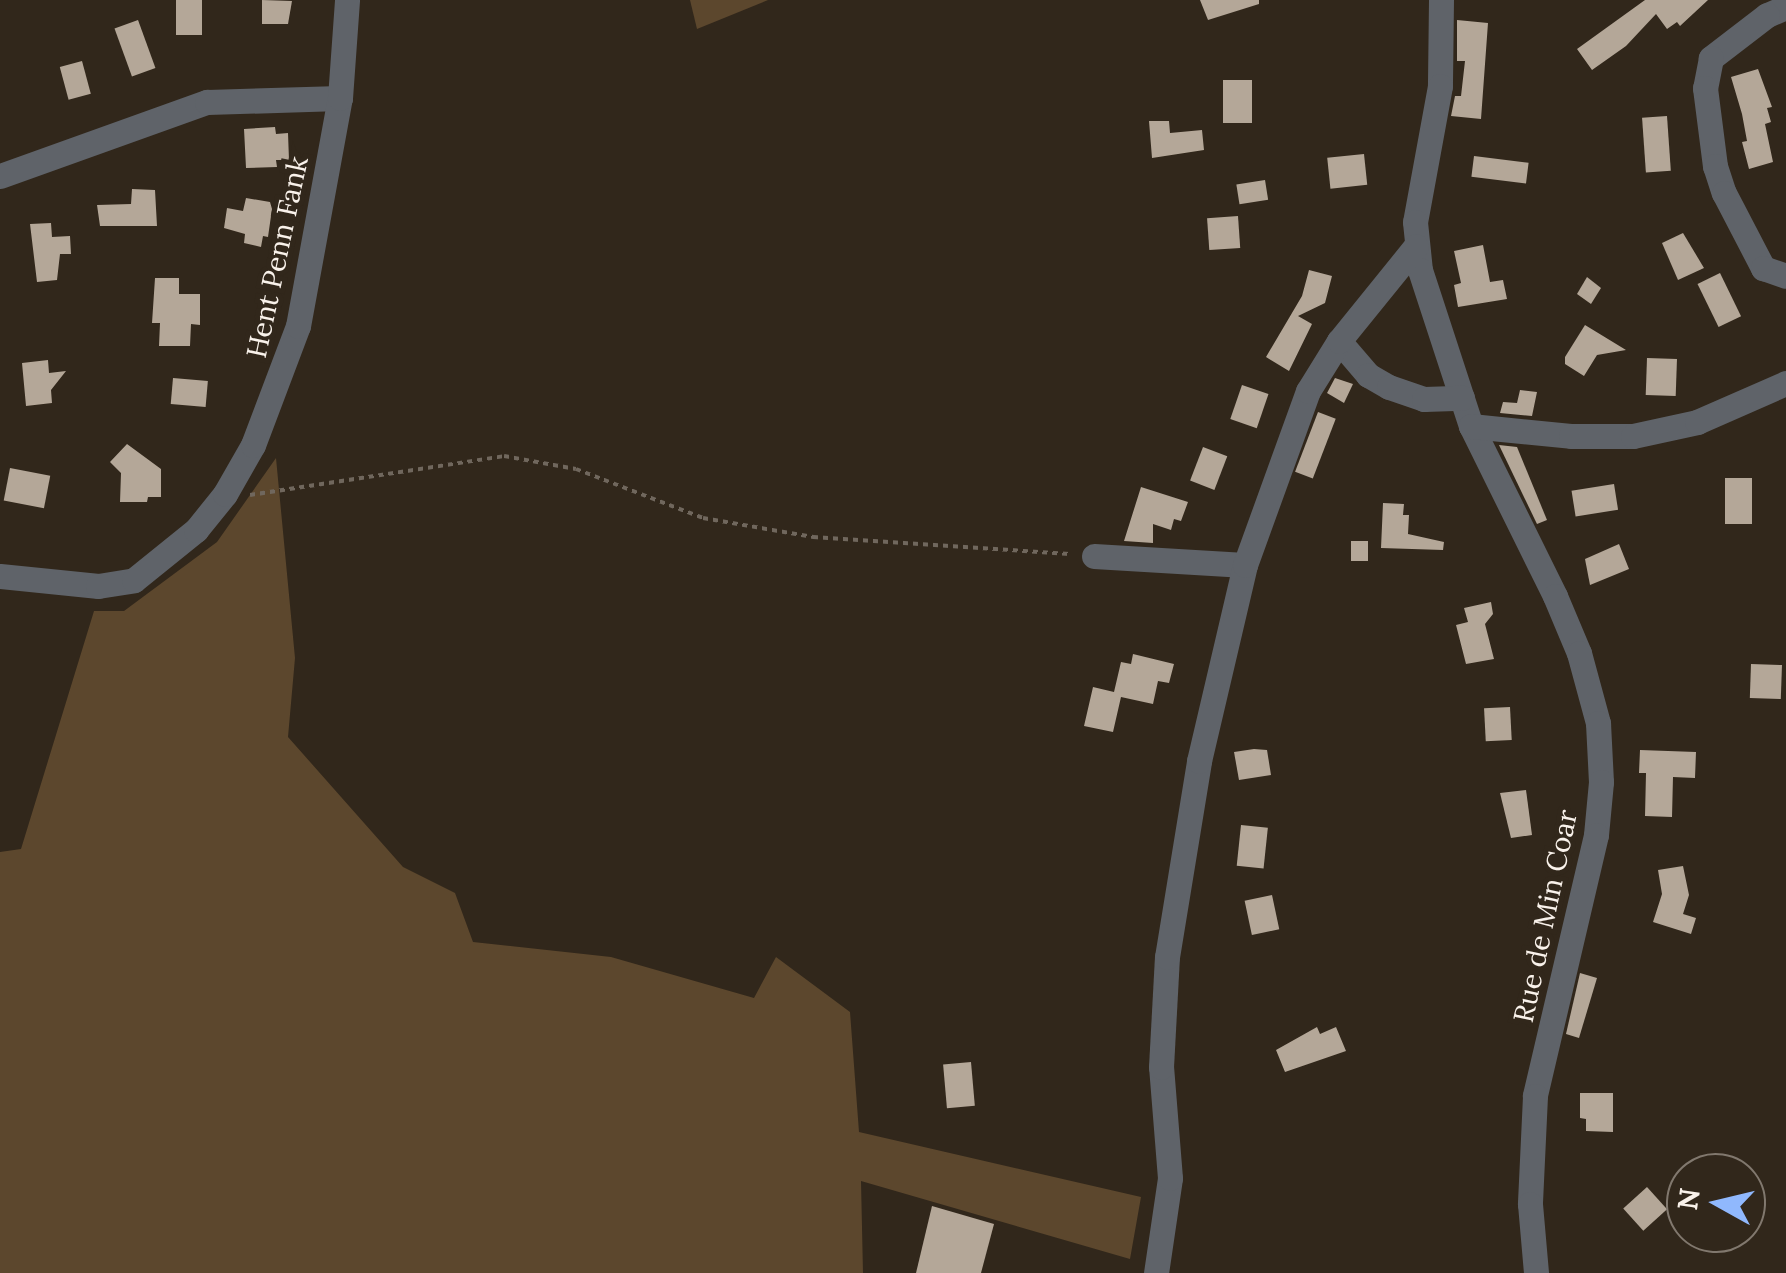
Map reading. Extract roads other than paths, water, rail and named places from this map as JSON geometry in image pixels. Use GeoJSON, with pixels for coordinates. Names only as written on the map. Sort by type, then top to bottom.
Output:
{"type":"FeatureCollection","features":[{"type":"Feature","properties":{"kind":"street","name":"Hent Penn Fank"},"geometry":{"type":"LineString","coordinates":[[0,576],[98,586],[134,580],[196,530],[225,494],[253,446],[298,326],[340,98],[347,0]]}},
{"type":"Feature","properties":{"kind":"street","name":"Rue de Min Coar"},"geometry":{"type":"LineString","coordinates":[[1442,0],[1440,86],[1415,222],[1424,287],[1470,426],[1555,596],[1579,654],[1598,723],[1601,782],[1596,834],[1535,1096],[1530,1204],[1536,1273]]}},
{"type":"Feature","properties":{"kind":"street"},"geometry":{"type":"LineString","coordinates":[[1786,8],[1767,16],[1711,58],[1705,88],[1715,166],[1724,193],[1763,268],[1786,276]]}},
{"type":"Feature","properties":{"kind":"street"},"geometry":{"type":"LineString","coordinates":[[0,176],[207,102],[340,98]]}},
{"type":"Feature","properties":{"kind":"street"},"geometry":{"type":"LineString","coordinates":[[1156,1273],[1170,1178],[1161,1066],[1167,957],[1199,761],[1244,565],[1308,392],[1339,341],[1416,246]]}},
{"type":"Feature","properties":{"kind":"street"},"geometry":{"type":"LineString","coordinates":[[1339,341],[1368,374],[1389,386],[1424,399],[1462,398]]}},
{"type":"Feature","properties":{"kind":"street"},"geometry":{"type":"LineString","coordinates":[[1470,426],[1571,436],[1633,436],[1697,422],[1786,383]]}},
{"type":"Feature","properties":{"kind":"street"},"geometry":{"type":"LineString","coordinates":[[1094,556],[1244,565]]}}]}
